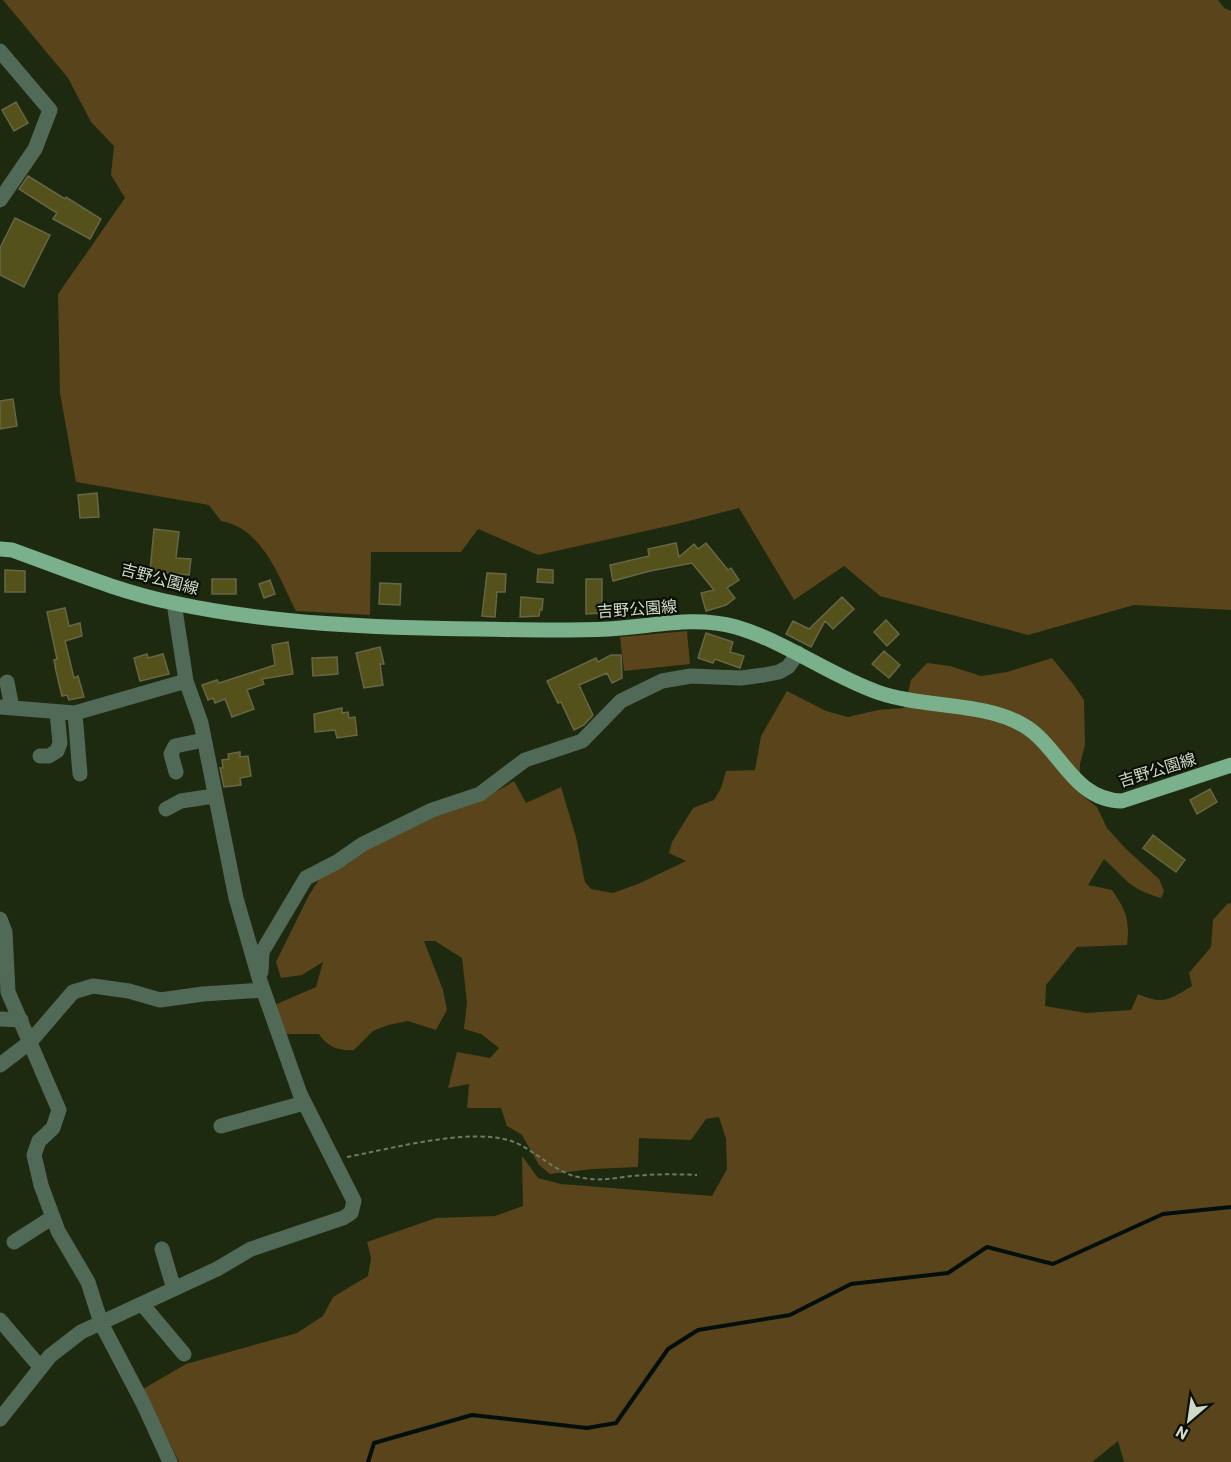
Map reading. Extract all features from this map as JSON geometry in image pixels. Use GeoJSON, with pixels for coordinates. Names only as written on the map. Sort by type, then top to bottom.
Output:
{"type":"FeatureCollection","features":[{"type":"Feature","properties":{"kind":"main road","name":"吉野公園線"},"geometry":{"type":"LineString","coordinates":[[0,549],[12,550],[142,595],[174,603],[260,617],[477,629],[608,629],[698,621],[717,623],[743,630],[798,653],[842,679],[883,694],[917,703],[986,712],[1023,725],[1038,736],[1080,785],[1106,799],[1122,801],[1231,765]]}},
{"type":"Feature","properties":{"kind":"street"},"geometry":{"type":"LineString","coordinates":[[0,51],[50,110],[35,149],[0,200]]}},
{"type":"Feature","properties":{"kind":"street"},"geometry":{"type":"LineString","coordinates":[[0,1419],[50,1356],[81,1332],[217,1269],[251,1249],[343,1218],[351,1213],[354,1201],[304,1102],[262,985],[236,898],[201,723],[186,681],[174,603]]}},
{"type":"Feature","properties":{"kind":"street"},"geometry":{"type":"LineString","coordinates":[[262,985],[262,952],[306,878],[337,862],[363,844],[432,810],[480,794],[525,760],[582,741],[621,701],[662,681],[691,676],[741,678],[779,672],[788,667],[798,653]]}},
{"type":"Feature","properties":{"kind":"street"},"geometry":{"type":"LineString","coordinates":[[7,682],[6,708],[75,713],[186,681]]}},
{"type":"Feature","properties":{"kind":"street"},"geometry":{"type":"LineString","coordinates":[[40,756],[49,756],[57,751],[60,743],[57,712]]}},
{"type":"Feature","properties":{"kind":"street"},"geometry":{"type":"LineString","coordinates":[[75,713],[80,774]]}},
{"type":"Feature","properties":{"kind":"street"},"geometry":{"type":"LineString","coordinates":[[176,772],[171,754],[175,746],[204,740]]}},
{"type":"Feature","properties":{"kind":"street"},"geometry":{"type":"LineString","coordinates":[[166,809],[181,801],[214,796]]}},
{"type":"Feature","properties":{"kind":"street"},"geometry":{"type":"LineString","coordinates":[[0,919],[5,932],[8,992],[58,1110],[53,1128],[39,1141],[34,1155],[40,1185],[58,1231],[88,1282],[101,1323],[170,1462]]}},
{"type":"Feature","properties":{"kind":"street"},"geometry":{"type":"LineString","coordinates":[[0,1065],[30,1042],[73,992],[93,986],[160,1000],[262,985]]}},
{"type":"Feature","properties":{"kind":"street"},"geometry":{"type":"LineString","coordinates":[[0,1019],[21,1020]]}},
{"type":"Feature","properties":{"kind":"street"},"geometry":{"type":"LineString","coordinates":[[221,1126],[304,1102]]}},
{"type":"Feature","properties":{"kind":"street"},"geometry":{"type":"LineString","coordinates":[[14,1242],[52,1217]]}},
{"type":"Feature","properties":{"kind":"street"},"geometry":{"type":"LineString","coordinates":[[162,1249],[174,1289]]}},
{"type":"Feature","properties":{"kind":"street"},"geometry":{"type":"LineString","coordinates":[[142,1304],[184,1354]]}},
{"type":"Feature","properties":{"kind":"street"},"geometry":{"type":"LineString","coordinates":[[0,1320],[41,1368]]}},
{"type":"Feature","properties":{"kind":"path"},"geometry":{"type":"LineString","coordinates":[[332,1160],[446,1138],[484,1137],[513,1142],[575,1177],[603,1181],[620,1177],[667,1173],[697,1175]]}},
{"type":"Feature","properties":{"kind":"shaded area"},"geometry":{"type":"Polygon","coordinates":[[[3,0],[1218,0],[1224,8],[1231,11],[1231,610],[1134,605],[1028,635],[880,596],[844,566],[794,600],[739,508],[538,555],[478,529],[461,552],[371,552],[370,615],[296,611],[276,570],[259,544],[248,533],[221,521],[209,505],[76,482],[60,393],[58,294],[125,198],[111,175],[114,146],[91,122],[68,78],[3,0]]]}},
{"type":"Feature","properties":{"kind":"shaded area"},"geometry":{"type":"Polygon","coordinates":[[[687,631],[690,664],[624,671],[620,637],[687,631]]]}},
{"type":"Feature","properties":{"kind":"shaded area"},"geometry":{"type":"Polygon","coordinates":[[[1052,658],[1084,700],[1085,745],[1080,764],[1079,793],[1097,807],[1107,828],[1159,879],[1164,891],[1161,898],[1142,891],[1129,883],[1104,859],[1088,885],[1112,890],[1117,897],[1127,922],[1127,945],[1077,947],[1046,985],[1045,1006],[1086,1013],[1131,1010],[1138,994],[1160,1000],[1178,995],[1192,986],[1189,973],[1211,947],[1213,920],[1227,904],[1231,903],[1231,1462],[1124,1462],[1118,1441],[1092,1462],[179,1462],[143,1389],[186,1364],[297,1333],[323,1316],[333,1297],[368,1276],[371,1258],[367,1242],[436,1218],[495,1216],[523,1206],[522,1156],[538,1178],[561,1184],[712,1196],[727,1169],[726,1139],[719,1117],[706,1119],[691,1140],[639,1138],[638,1167],[550,1174],[539,1165],[522,1135],[507,1126],[501,1108],[467,1108],[469,1084],[448,1088],[457,1052],[490,1058],[499,1048],[481,1034],[464,1029],[467,1002],[462,958],[435,941],[424,941],[443,990],[447,1010],[436,1030],[408,1021],[388,1025],[373,1031],[354,1050],[334,1047],[319,1034],[282,1034],[272,1006],[316,987],[323,962],[302,975],[281,978],[276,962],[309,895],[322,875],[348,864],[368,846],[499,790],[514,781],[526,803],[561,787],[576,837],[585,882],[591,889],[613,893],[686,861],[669,853],[672,842],[693,808],[714,800],[721,788],[726,771],[755,770],[761,736],[787,691],[826,711],[848,717],[878,710],[904,708],[911,680],[927,663],[950,666],[981,676],[1007,672],[1052,658]]]}},
{"type":"Feature","properties":{"kind":"building"},"geometry":{"type":"Polygon","coordinates":[[[16,102],[28,123],[14,131],[2,110],[16,102]]]}},
{"type":"Feature","properties":{"kind":"building"},"geometry":{"type":"Polygon","coordinates":[[[28,176],[101,219],[90,239],[53,219],[57,213],[19,189],[28,176]]]}},
{"type":"Feature","properties":{"kind":"building"},"geometry":{"type":"Polygon","coordinates":[[[15,218],[50,235],[24,287],[0,275],[0,248],[15,218]]]}},
{"type":"Feature","properties":{"kind":"building"},"geometry":{"type":"Polygon","coordinates":[[[13,399],[17,426],[0,429],[0,401],[13,399]]]}},
{"type":"Feature","properties":{"kind":"building"},"geometry":{"type":"Polygon","coordinates":[[[97,493],[99,517],[80,518],[78,495],[97,493]]]}},
{"type":"Feature","properties":{"kind":"building"},"geometry":{"type":"Polygon","coordinates":[[[154,529],[179,532],[176,558],[191,559],[189,575],[150,571],[154,529]]]}},
{"type":"Feature","properties":{"kind":"building"},"geometry":{"type":"Polygon","coordinates":[[[676,543],[679,557],[694,544],[698,549],[706,543],[728,570],[731,568],[739,580],[727,588],[735,598],[726,605],[706,611],[701,593],[714,590],[692,563],[613,581],[610,565],[649,556],[648,549],[676,543]]]}},
{"type":"Feature","properties":{"kind":"building"},"geometry":{"type":"Polygon","coordinates":[[[538,569],[553,570],[553,583],[537,582],[538,569]]]}},
{"type":"Feature","properties":{"kind":"building"},"geometry":{"type":"Polygon","coordinates":[[[5,570],[25,571],[25,592],[5,592],[5,570]]]}},
{"type":"Feature","properties":{"kind":"building"},"geometry":{"type":"Polygon","coordinates":[[[487,573],[506,574],[505,592],[497,592],[495,617],[482,616],[487,573]]]}},
{"type":"Feature","properties":{"kind":"building"},"geometry":{"type":"Polygon","coordinates":[[[212,579],[236,579],[236,594],[212,594],[212,579]]]}},
{"type":"Feature","properties":{"kind":"building"},"geometry":{"type":"Polygon","coordinates":[[[586,579],[602,579],[602,613],[586,614],[586,579]]]}},
{"type":"Feature","properties":{"kind":"building"},"geometry":{"type":"Polygon","coordinates":[[[270,580],[275,594],[264,598],[259,584],[270,580]]]}},
{"type":"Feature","properties":{"kind":"building"},"geometry":{"type":"Polygon","coordinates":[[[380,583],[401,584],[400,605],[379,604],[380,583]]]}},
{"type":"Feature","properties":{"kind":"building"},"geometry":{"type":"Polygon","coordinates":[[[521,597],[543,599],[539,616],[520,617],[521,597]]]}},
{"type":"Feature","properties":{"kind":"building"},"geometry":{"type":"Polygon","coordinates":[[[842,597],[854,609],[833,629],[825,621],[811,647],[786,634],[793,621],[809,629],[842,597]]]}},
{"type":"Feature","properties":{"kind":"building"},"geometry":{"type":"Polygon","coordinates":[[[65,608],[69,626],[80,623],[82,636],[65,641],[74,678],[78,676],[84,697],[69,700],[67,695],[62,696],[47,612],[65,608]]]}},
{"type":"Feature","properties":{"kind":"building"},"geometry":{"type":"Polygon","coordinates":[[[886,620],[899,634],[887,646],[874,632],[886,620]]]}},
{"type":"Feature","properties":{"kind":"building"},"geometry":{"type":"Polygon","coordinates":[[[706,633],[733,642],[730,652],[744,656],[740,668],[715,659],[713,663],[698,658],[706,633]]]}},
{"type":"Feature","properties":{"kind":"building"},"geometry":{"type":"Polygon","coordinates":[[[288,642],[293,674],[262,679],[264,684],[247,690],[254,709],[232,717],[225,699],[215,703],[213,698],[208,700],[202,685],[217,680],[219,683],[275,665],[272,645],[288,642]]]}},
{"type":"Feature","properties":{"kind":"building"},"geometry":{"type":"Polygon","coordinates":[[[380,647],[384,664],[380,664],[383,685],[364,688],[356,653],[380,647]]]}},
{"type":"Feature","properties":{"kind":"building"},"geometry":{"type":"Polygon","coordinates":[[[884,651],[900,665],[889,678],[872,664],[884,651]]]}},
{"type":"Feature","properties":{"kind":"building"},"geometry":{"type":"Polygon","coordinates":[[[147,654],[148,658],[163,654],[169,674],[140,681],[134,658],[147,654]]]}},
{"type":"Feature","properties":{"kind":"building"},"geometry":{"type":"Polygon","coordinates":[[[611,655],[621,655],[622,678],[612,683],[607,673],[579,685],[593,715],[584,725],[574,730],[561,702],[558,703],[547,681],[596,658],[598,662],[611,655]]]}},
{"type":"Feature","properties":{"kind":"building"},"geometry":{"type":"Polygon","coordinates":[[[337,657],[338,674],[313,676],[312,658],[337,657]]]}},
{"type":"Feature","properties":{"kind":"building"},"geometry":{"type":"Polygon","coordinates":[[[342,708],[342,713],[348,712],[349,718],[355,717],[357,735],[337,738],[335,730],[315,732],[314,714],[342,708]]]}},
{"type":"Feature","properties":{"kind":"building"},"geometry":{"type":"Polygon","coordinates":[[[240,752],[240,757],[248,756],[251,776],[240,778],[241,785],[224,787],[220,768],[223,768],[222,760],[229,759],[228,754],[240,752]]]}},
{"type":"Feature","properties":{"kind":"building"},"geometry":{"type":"Polygon","coordinates":[[[1210,789],[1217,802],[1197,814],[1190,800],[1210,789]]]}},
{"type":"Feature","properties":{"kind":"building"},"geometry":{"type":"Polygon","coordinates":[[[1153,835],[1185,860],[1176,872],[1143,848],[1153,835]]]}},
{"type":"Feature","properties":{"kind":"waterway"},"geometry":{"type":"LineString","coordinates":[[368,1462],[374,1443],[472,1415],[587,1428],[616,1423],[668,1349],[698,1330],[790,1315],[851,1284],[948,1273],[987,1247],[1053,1264],[1163,1214],[1231,1207]]}}]}
